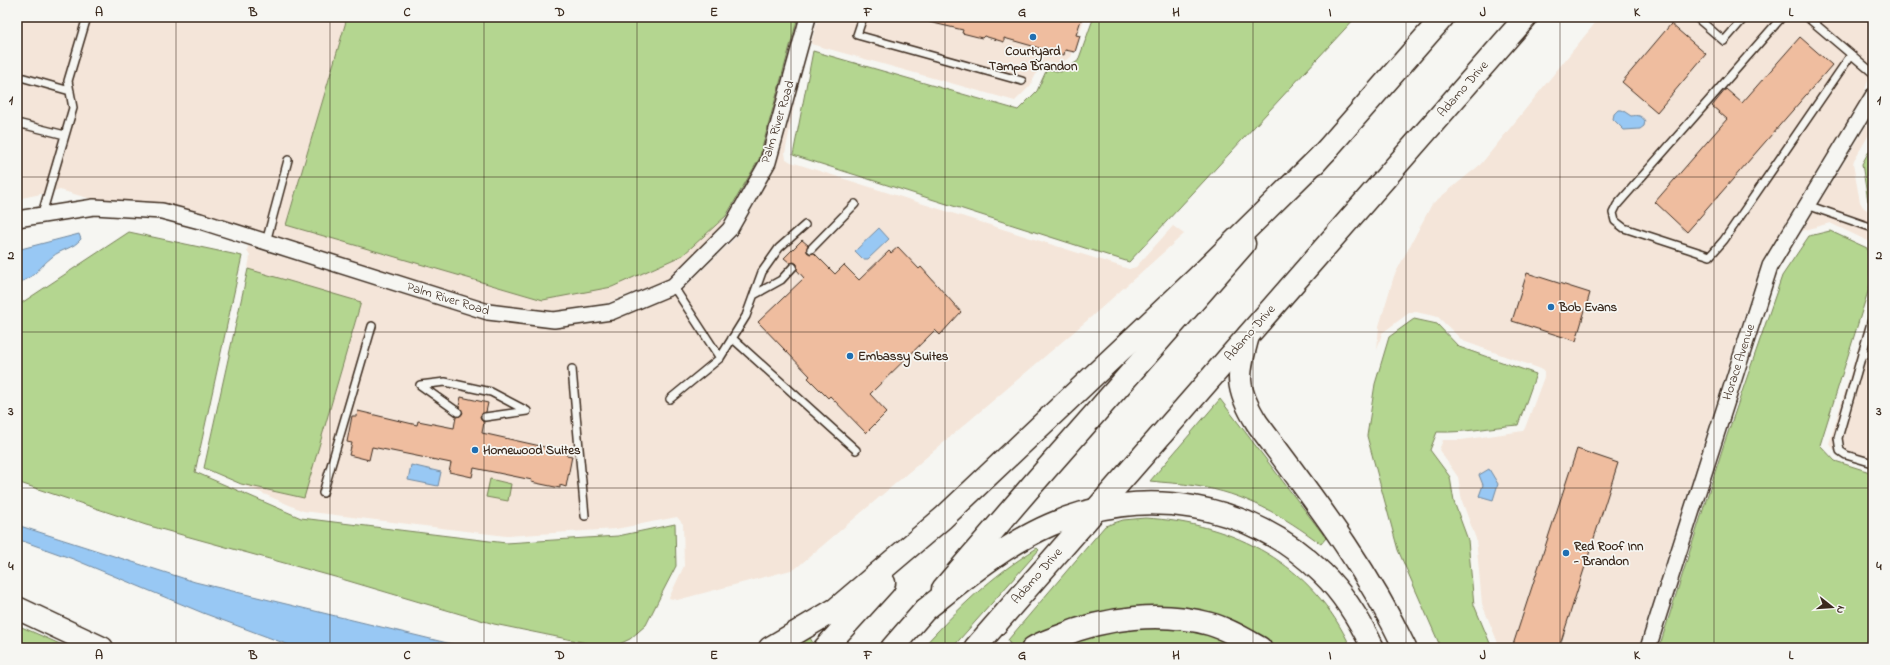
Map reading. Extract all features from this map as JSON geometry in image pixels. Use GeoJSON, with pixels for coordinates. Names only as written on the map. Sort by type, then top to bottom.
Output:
{"type":"FeatureCollection","features":[{"type":"Feature","properties":{"kind":"main road"},"geometry":{"type":"LineString","coordinates":[[892,648],[1039,477],[1443,17]]}},
{"type":"Feature","properties":{"kind":"main road","name":"Adamo Drive"},"geometry":{"type":"LineString","coordinates":[[975,648],[1526,17]]}},
{"type":"Feature","properties":{"kind":"main road"},"geometry":{"type":"LineString","coordinates":[[770,648],[836,608],[943,518],[1197,278],[1328,148]]}},
{"type":"Feature","properties":{"kind":"main road"},"geometry":{"type":"LineString","coordinates":[[1248,336],[1242,358],[1240,375],[1240,390],[1245,404],[1257,423],[1338,531],[1381,600],[1405,648]]}},
{"type":"Feature","properties":{"kind":"main road"},"geometry":{"type":"LineString","coordinates":[[925,610],[964,580],[1027,537],[1050,525],[1096,509],[1148,502],[1180,504],[1231,517],[1271,534],[1287,544],[1322,573],[1354,613],[1373,648]]}},
{"type":"Feature","properties":{"kind":"main road"},"geometry":{"type":"LineString","coordinates":[[825,648],[943,518]]}},
{"type":"Feature","properties":{"kind":"main road"},"geometry":{"type":"LineString","coordinates":[[17,608],[101,647]]}},
{"type":"Feature","properties":{"kind":"main road"},"geometry":{"type":"LineString","coordinates":[[1033,648],[1064,634],[1092,624],[1125,619],[1153,617],[1211,624],[1260,648]]}},
{"type":"Feature","properties":{"kind":"street","name":"Palm River Road"},"geometry":{"type":"LineString","coordinates":[[17,219],[94,207],[162,211],[488,312],[554,320],[611,312],[673,286],[730,230],[768,162],[808,17]]}},
{"type":"Feature","properties":{"kind":"street","name":"Horace Avenue"},"geometry":{"type":"LineString","coordinates":[[1648,648],[1770,266],[1873,96]]}},
{"type":"Feature","properties":{"kind":"lane"},"geometry":{"type":"LineString","coordinates":[[42,214],[73,108],[68,81],[87,17]]}},
{"type":"Feature","properties":{"kind":"lane"},"geometry":{"type":"LineString","coordinates":[[863,17],[857,35],[1022,81]]}},
{"type":"Feature","properties":{"kind":"lane"},"geometry":{"type":"LineString","coordinates":[[1696,17],[1724,41],[1745,17]]}},
{"type":"Feature","properties":{"kind":"lane"},"geometry":{"type":"LineString","coordinates":[[1782,17],[1617,205],[1613,213],[1615,221],[1624,228],[1710,256],[1724,240],[1850,55]]}},
{"type":"Feature","properties":{"kind":"lane"},"geometry":{"type":"LineString","coordinates":[[1807,17],[1873,73]]}},
{"type":"Feature","properties":{"kind":"lane"},"geometry":{"type":"LineString","coordinates":[[17,76],[70,91]]}},
{"type":"Feature","properties":{"kind":"lane"},"geometry":{"type":"LineString","coordinates":[[17,122],[65,135]]}},
{"type":"Feature","properties":{"kind":"lane"},"geometry":{"type":"LineString","coordinates":[[266,242],[288,160]]}},
{"type":"Feature","properties":{"kind":"lane"},"geometry":{"type":"LineString","coordinates":[[811,249],[855,204]]}},
{"type":"Feature","properties":{"kind":"lane"},"geometry":{"type":"LineString","coordinates":[[1807,205],[1873,228]]}},
{"type":"Feature","properties":{"kind":"lane"},"geometry":{"type":"LineString","coordinates":[[670,399],[720,358],[746,316],[762,272],[779,248],[805,225]]}},
{"type":"Feature","properties":{"kind":"lane"},"geometry":{"type":"LineString","coordinates":[[754,295],[780,280],[793,267]]}},
{"type":"Feature","properties":{"kind":"lane"},"geometry":{"type":"LineString","coordinates":[[673,286],[720,358]]}},
{"type":"Feature","properties":{"kind":"lane"},"geometry":{"type":"LineString","coordinates":[[1873,316],[1839,431],[1838,445],[1840,451],[1873,463]]}},
{"type":"Feature","properties":{"kind":"lane"},"geometry":{"type":"LineString","coordinates":[[323,493],[372,326]]}},
{"type":"Feature","properties":{"kind":"lane"},"geometry":{"type":"LineString","coordinates":[[732,338],[856,450]]}},
{"type":"Feature","properties":{"kind":"lane"},"geometry":{"type":"LineString","coordinates":[[1862,353],[1873,356]]}},
{"type":"Feature","properties":{"kind":"lane"},"geometry":{"type":"LineString","coordinates":[[572,369],[585,516]]}},
{"type":"Feature","properties":{"kind":"lane"},"geometry":{"type":"LineString","coordinates":[[458,412],[420,385],[444,382],[491,392],[527,411],[485,417]]}},
{"type":"Feature","properties":{"kind":"shaded area"},"geometry":{"type":"Polygon","coordinates":[[[17,17],[347,18],[286,224],[612,287],[683,255],[726,216],[722,225],[667,279],[607,303],[553,311],[490,304],[211,216],[164,203],[91,199],[60,190],[17,199],[17,17]]]}},
{"type":"Feature","properties":{"kind":"shaded area"},"geometry":{"type":"Polygon","coordinates":[[[818,17],[1085,17],[1071,57],[1059,64],[1046,62],[1041,64],[1030,86],[1015,101],[811,44],[818,17]]]}},
{"type":"Feature","properties":{"kind":"shaded area"},"geometry":{"type":"Polygon","coordinates":[[[1600,17],[1873,17],[1873,63],[1864,94],[1761,263],[1638,648],[1500,648],[1482,604],[1476,539],[1462,501],[1458,477],[1439,450],[1443,440],[1461,440],[1523,431],[1544,377],[1544,372],[1541,369],[1463,341],[1438,317],[1416,312],[1409,313],[1382,333],[1377,350],[1379,326],[1394,276],[1432,204],[1481,164],[1600,17]]]}},
{"type":"Feature","properties":{"kind":"shaded area"},"geometry":{"type":"Polygon","coordinates":[[[796,97],[785,153],[786,159],[791,162],[1129,269],[1136,267],[1173,226],[1184,234],[1090,318],[795,569],[677,600],[669,598],[684,566],[683,524],[677,517],[616,529],[506,536],[303,511],[241,484],[304,498],[361,303],[248,269],[250,256],[247,251],[248,246],[488,321],[553,328],[615,319],[680,292],[737,236],[776,166],[796,97]]]}},
{"type":"Feature","properties":{"kind":"shaded area"},"geometry":{"type":"Polygon","coordinates":[[[1873,115],[1873,128],[1853,164],[1860,202],[1863,207],[1873,214],[1873,245],[1870,242],[1830,223],[1802,231],[1873,115]]]}},
{"type":"Feature","properties":{"kind":"shaded area"},"geometry":{"type":"Polygon","coordinates":[[[1873,300],[1873,466],[1840,455],[1829,444],[1873,300]]]}},
{"type":"Feature","properties":{"kind":"green space"},"geometry":{"type":"Polygon","coordinates":[[[798,17],[759,159],[726,216],[683,255],[612,287],[543,300],[286,225],[347,18],[798,17]]]}},
{"type":"Feature","properties":{"kind":"green space"},"geometry":{"type":"Polygon","coordinates":[[[1095,17],[1356,17],[1129,262],[793,155],[813,51],[1018,110],[1037,91],[1047,69],[1061,72],[1078,61],[1095,17]]]}},
{"type":"Feature","properties":{"kind":"green space"},"geometry":{"type":"Polygon","coordinates":[[[1873,144],[1873,205],[1868,201],[1862,164],[1873,144]]]}},
{"type":"Feature","properties":{"kind":"green space"},"geometry":{"type":"Polygon","coordinates":[[[1830,231],[1867,248],[1871,282],[1820,445],[1835,461],[1873,473],[1873,648],[1659,648],[1724,444],[1782,276],[1809,236],[1830,231]]]}},
{"type":"Feature","properties":{"kind":"green space"},"geometry":{"type":"Polygon","coordinates":[[[129,232],[242,256],[195,472],[301,518],[506,543],[618,536],[675,524],[676,566],[646,625],[630,639],[611,648],[494,624],[335,577],[146,525],[17,482],[17,306],[129,232]]]}},
{"type":"Feature","properties":{"kind":"green space"},"geometry":{"type":"Polygon","coordinates":[[[248,269],[361,302],[304,498],[241,484],[204,468],[248,269]]]}},
{"type":"Feature","properties":{"kind":"green space"},"geometry":{"type":"Polygon","coordinates":[[[1414,319],[1437,324],[1459,347],[1536,374],[1518,425],[1467,431],[1437,432],[1430,450],[1450,477],[1454,502],[1468,540],[1474,605],[1492,648],[1441,648],[1398,550],[1367,436],[1375,384],[1389,337],[1414,319]]]}},
{"type":"Feature","properties":{"kind":"green space"},"geometry":{"type":"Polygon","coordinates":[[[1220,399],[1326,538],[1321,544],[1278,515],[1231,494],[1214,489],[1185,484],[1150,481],[1220,399]]]}},
{"type":"Feature","properties":{"kind":"green space"},"geometry":{"type":"Polygon","coordinates":[[[490,479],[511,484],[508,501],[486,497],[490,479]]]}},
{"type":"Feature","properties":{"kind":"green space"},"geometry":{"type":"Polygon","coordinates":[[[1145,518],[1178,522],[1209,529],[1239,539],[1267,553],[1293,571],[1315,593],[1335,619],[1351,648],[1280,648],[1243,629],[1208,617],[1041,637],[1021,648],[1012,648],[1008,640],[1105,526],[1123,520],[1145,518]]]}},
{"type":"Feature","properties":{"kind":"green space"},"geometry":{"type":"Polygon","coordinates":[[[1037,548],[1039,550],[952,648],[922,648],[949,619],[976,594],[1004,571],[1037,548]]]}},
{"type":"Feature","properties":{"kind":"green space"},"geometry":{"type":"Polygon","coordinates":[[[17,625],[69,648],[17,648],[17,625]]]}},
{"type":"Feature","properties":{"kind":"green space"},"geometry":{"type":"Polygon","coordinates":[[[1123,627],[1175,628],[1203,633],[1246,648],[1048,648],[1123,627]]]}},
{"type":"Feature","properties":{"kind":"green space"},"geometry":{"type":"Polygon","coordinates":[[[809,636],[813,643],[809,648],[791,648],[809,636]]]}},
{"type":"Feature","properties":{"kind":"water"},"geometry":{"type":"Polygon","coordinates":[[[1618,110],[1622,110],[1631,116],[1641,117],[1645,121],[1644,126],[1640,129],[1624,130],[1613,119],[1614,114],[1618,110]]]}},
{"type":"Feature","properties":{"kind":"water"},"geometry":{"type":"Polygon","coordinates":[[[879,228],[889,239],[868,259],[863,259],[855,251],[879,228]]]}},
{"type":"Feature","properties":{"kind":"water"},"geometry":{"type":"Polygon","coordinates":[[[79,234],[81,239],[78,242],[56,254],[28,278],[17,283],[17,250],[79,234]]]}},
{"type":"Feature","properties":{"kind":"water"},"geometry":{"type":"Polygon","coordinates":[[[411,465],[441,472],[438,486],[408,480],[411,465]]]}},
{"type":"Feature","properties":{"kind":"water"},"geometry":{"type":"Polygon","coordinates":[[[1489,469],[1498,484],[1493,500],[1479,496],[1483,485],[1479,475],[1489,469]]]}},
{"type":"Feature","properties":{"kind":"water"},"geometry":{"type":"Polygon","coordinates":[[[17,525],[195,582],[468,648],[297,648],[203,613],[73,559],[17,539],[17,525]]]}},
{"type":"Feature","properties":{"kind":"building","name":"Courtyard Tampa Brandon"},"geometry":{"type":"Polygon","coordinates":[[[929,17],[1082,17],[1076,35],[1080,36],[1075,52],[1065,50],[1064,55],[1004,38],[1004,42],[984,36],[982,38],[962,33],[963,30],[929,22],[929,17]]]}},
{"type":"Feature","properties":{"kind":"building"},"geometry":{"type":"Polygon","coordinates":[[[1671,24],[1706,54],[1657,112],[1622,82],[1671,24]]]}},
{"type":"Feature","properties":{"kind":"building"},"geometry":{"type":"Polygon","coordinates":[[[1800,37],[1832,65],[1687,232],[1655,202],[1727,119],[1712,106],[1726,89],[1742,103],[1800,37]]]}},
{"type":"Feature","properties":{"kind":"building","name":"Embassy Suites"},"geometry":{"type":"Polygon","coordinates":[[[802,240],[808,245],[807,252],[810,254],[814,253],[835,274],[844,265],[859,280],[889,251],[891,253],[898,247],[919,269],[921,267],[961,312],[940,335],[935,330],[870,394],[887,412],[866,433],[830,396],[828,398],[808,378],[810,376],[758,322],[804,278],[797,270],[797,264],[794,262],[790,263],[784,258],[802,240]]]}},
{"type":"Feature","properties":{"kind":"building","name":"Bob Evans"},"geometry":{"type":"Polygon","coordinates":[[[1527,273],[1590,293],[1576,341],[1512,321],[1527,273]]]}},
{"type":"Feature","properties":{"kind":"building","name":"Homewood Suites"},"geometry":{"type":"Polygon","coordinates":[[[461,397],[488,403],[486,412],[480,416],[481,420],[484,422],[482,433],[567,452],[566,455],[572,456],[566,487],[560,485],[560,488],[531,482],[532,480],[474,468],[472,477],[449,472],[451,463],[372,447],[369,460],[349,455],[352,443],[347,442],[352,416],[357,416],[358,411],[417,425],[418,421],[454,428],[456,417],[463,413],[459,406],[461,397]]]}},
{"type":"Feature","properties":{"kind":"building","name":"Red Roof Inn - Brandon"},"geometry":{"type":"Polygon","coordinates":[[[1577,449],[1618,463],[1559,648],[1512,648],[1577,449]]]}},
{"type":"Feature","properties":{"kind":"place","name":"Courtyard Tampa Brandon"},"geometry":{"type":"Point","coordinates":[1033,37]}},
{"type":"Feature","properties":{"kind":"place","name":"Bob Evans"},"geometry":{"type":"Point","coordinates":[1551,307]}},
{"type":"Feature","properties":{"kind":"place","name":"Embassy Suites"},"geometry":{"type":"Point","coordinates":[850,356]}},
{"type":"Feature","properties":{"kind":"place","name":"Homewood Suites"},"geometry":{"type":"Point","coordinates":[475,450]}},
{"type":"Feature","properties":{"kind":"place","name":"Red Roof Inn - Brandon"},"geometry":{"type":"Point","coordinates":[1566,553]}}]}
